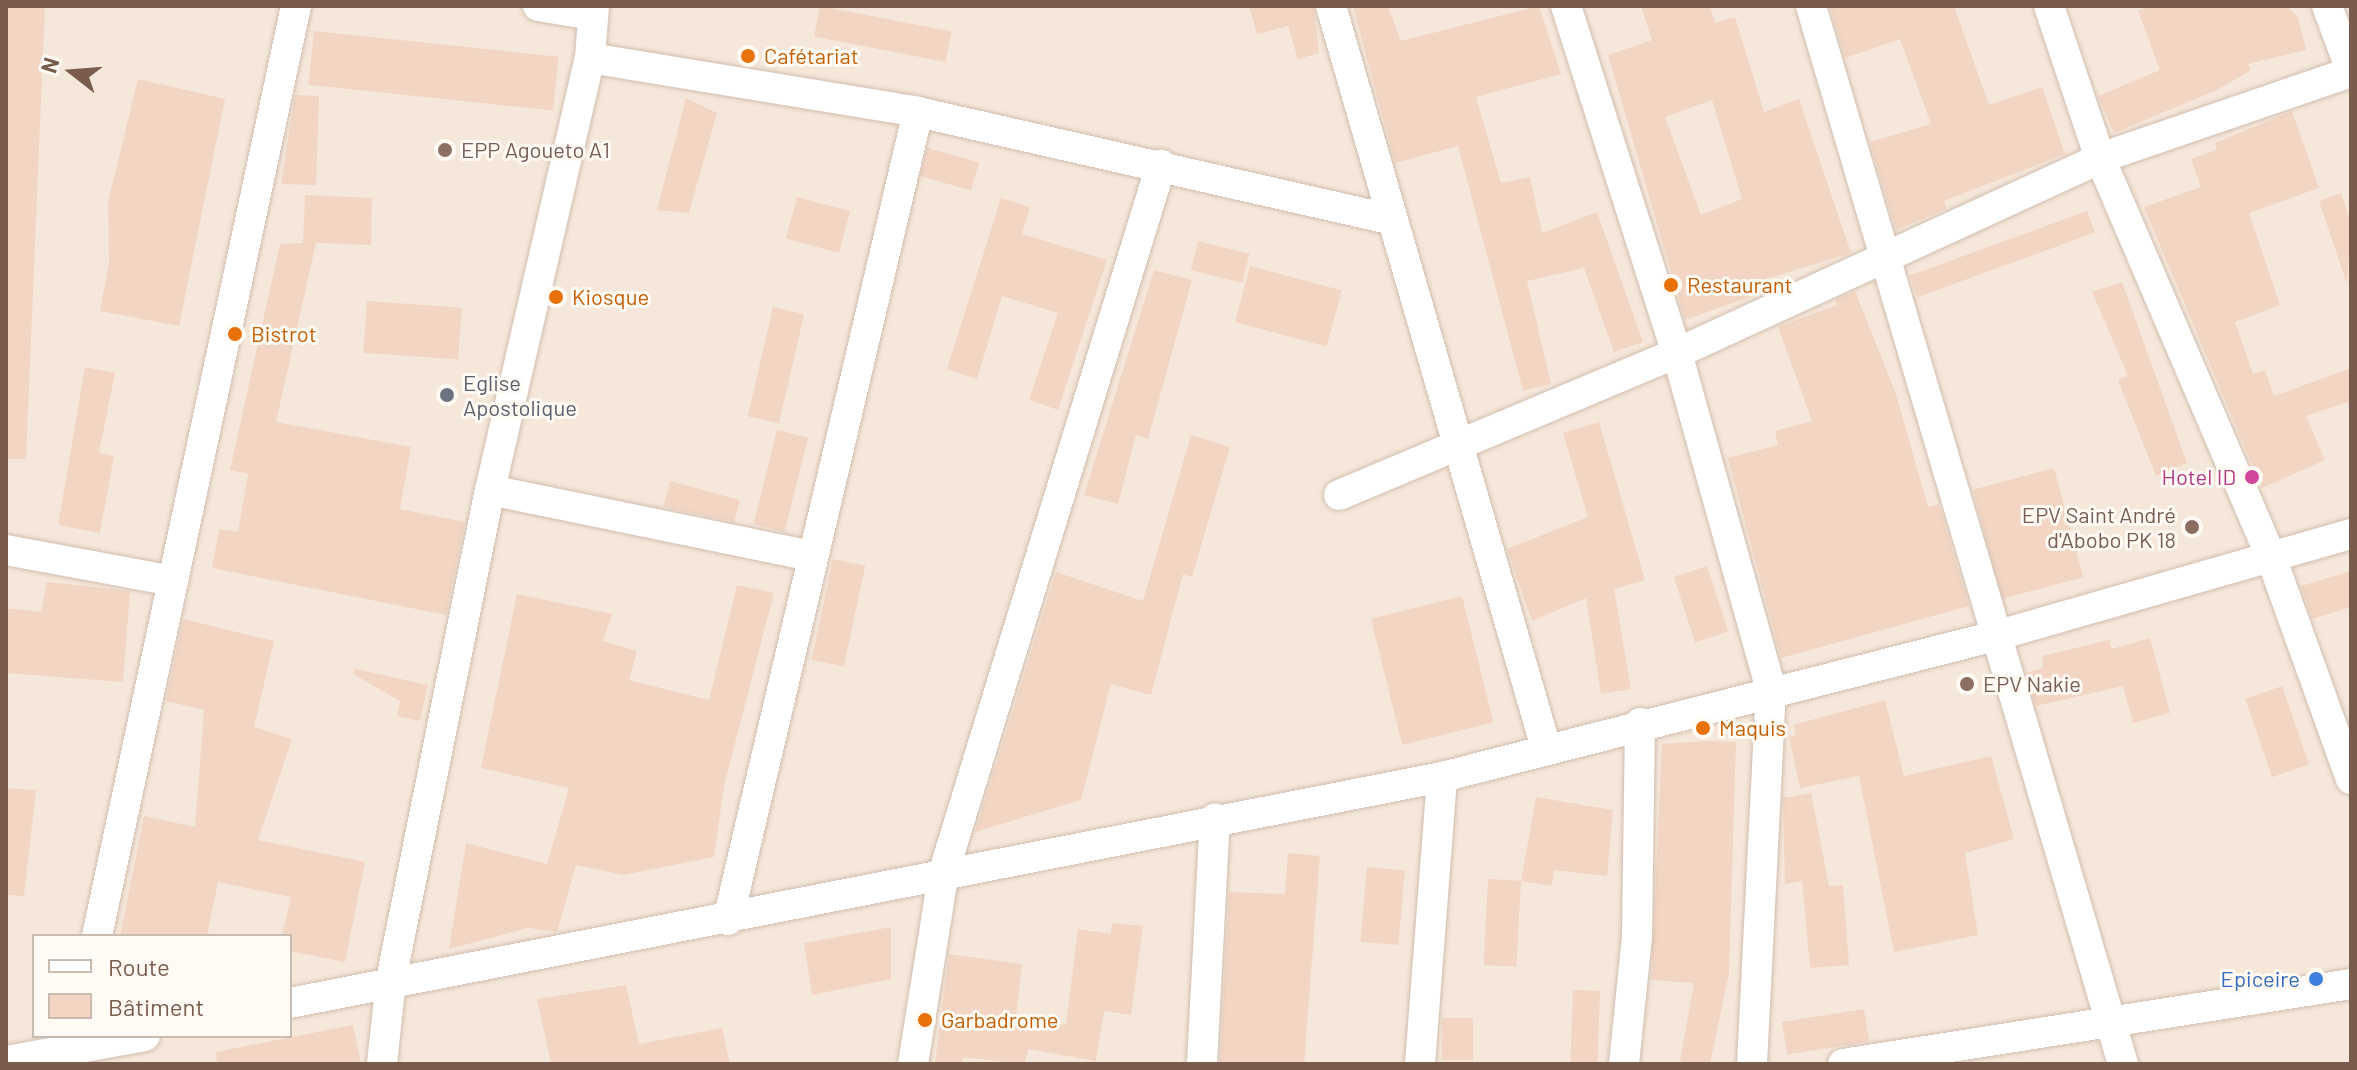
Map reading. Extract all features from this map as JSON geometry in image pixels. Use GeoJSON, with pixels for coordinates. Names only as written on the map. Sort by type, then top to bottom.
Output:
{"type":"FeatureCollection","features":[{"type":"Feature","properties":{"kind":"street"},"geometry":{"type":"LineString","coordinates":[[97,934],[296,6]]}},
{"type":"Feature","properties":{"kind":"street"},"geometry":{"type":"LineString","coordinates":[[382,1064],[391,980],[490,490],[590,58],[593,10],[538,6]]}},
{"type":"Feature","properties":{"kind":"street"},"geometry":{"type":"LineString","coordinates":[[1331,6],[1390,219],[1546,748]]}},
{"type":"Feature","properties":{"kind":"street"},"geometry":{"type":"LineString","coordinates":[[1566,6],[1677,353],[1771,689],[1752,1064]]}},
{"type":"Feature","properties":{"kind":"street"},"geometry":{"type":"LineString","coordinates":[[1811,6],[2106,1019],[2123,1064]]}},
{"type":"Feature","properties":{"kind":"street"},"geometry":{"type":"LineString","coordinates":[[2049,6],[2100,158],[2271,557],[2351,779]]}},
{"type":"Feature","properties":{"kind":"street"},"geometry":{"type":"LineString","coordinates":[[1339,495],[1677,353],[1884,261],[2100,158],[2351,71],[2327,6]]}},
{"type":"Feature","properties":{"kind":"street"},"geometry":{"type":"LineString","coordinates":[[590,58],[918,112],[1390,219]]}},
{"type":"Feature","properties":{"kind":"street"},"geometry":{"type":"LineString","coordinates":[[728,920],[811,556],[918,112]]}},
{"type":"Feature","properties":{"kind":"street"},"geometry":{"type":"LineString","coordinates":[[913,1064],[944,871],[1161,165]]}},
{"type":"Feature","properties":{"kind":"street"},"geometry":{"type":"LineString","coordinates":[[490,490],[811,556]]}},
{"type":"Feature","properties":{"kind":"street"},"geometry":{"type":"LineString","coordinates":[[292,1003],[391,980],[728,920],[944,871],[1442,777],[1771,689],[1995,636],[2351,534]]}},
{"type":"Feature","properties":{"kind":"street"},"geometry":{"type":"LineString","coordinates":[[6,550],[173,581]]}},
{"type":"Feature","properties":{"kind":"street"},"geometry":{"type":"LineString","coordinates":[[1624,1064],[1637,937],[1640,723]]}},
{"type":"Feature","properties":{"kind":"street"},"geometry":{"type":"LineString","coordinates":[[1420,1064],[1442,777]]}},
{"type":"Feature","properties":{"kind":"street"},"geometry":{"type":"LineString","coordinates":[[1202,1064],[1215,818]]}},
{"type":"Feature","properties":{"kind":"street"},"geometry":{"type":"LineString","coordinates":[[1843,1064],[1914,1058],[2106,1019],[2351,984]]}},
{"type":"Feature","properties":{"kind":"street"},"geometry":{"type":"LineString","coordinates":[[6,1061],[73,1044],[127,1038]]}},
{"type":"Feature","properties":{"kind":"shaded area"},"geometry":{"type":"Polygon","coordinates":[[[6,6],[2351,6],[2351,1064],[6,1064],[6,6]]]}},
{"type":"Feature","properties":{"kind":"building"},"geometry":{"type":"Polygon","coordinates":[[[6,6],[45,6],[26,459],[6,459],[6,6]]]}},
{"type":"Feature","properties":{"kind":"building"},"geometry":{"type":"Polygon","coordinates":[[[820,6],[952,32],[946,62],[814,36],[820,6]]]}},
{"type":"Feature","properties":{"kind":"building"},"geometry":{"type":"Polygon","coordinates":[[[1249,6],[1314,6],[1319,53],[1298,59],[1288,26],[1257,34],[1249,6]]]}},
{"type":"Feature","properties":{"kind":"building"},"geometry":{"type":"Polygon","coordinates":[[[1353,6],[1388,6],[1401,41],[1539,6],[1561,74],[1476,97],[1501,183],[1530,177],[1542,233],[1597,212],[1643,342],[1614,352],[1584,268],[1527,281],[1551,384],[1523,391],[1458,146],[1395,163],[1353,6]]]}},
{"type":"Feature","properties":{"kind":"building"},"geometry":{"type":"Polygon","coordinates":[[[1641,6],[1710,6],[1715,23],[1735,17],[1764,112],[1799,99],[1851,253],[1756,282],[1760,293],[1685,320],[1608,55],[1652,40],[1641,6]],[[1712,100],[1665,117],[1701,215],[1742,199],[1712,100]]]}},
{"type":"Feature","properties":{"kind":"building"},"geometry":{"type":"Polygon","coordinates":[[[1830,6],[1954,6],[1989,105],[2042,87],[2065,154],[1944,201],[1946,209],[1896,230],[1870,142],[1931,124],[1900,39],[1845,58],[1830,6]]]}},
{"type":"Feature","properties":{"kind":"building"},"geometry":{"type":"Polygon","coordinates":[[[2152,6],[2287,6],[2298,17],[2306,50],[2248,64],[2251,70],[2217,90],[2114,133],[2098,96],[2160,70],[2138,11],[2152,6]]]}},
{"type":"Feature","properties":{"kind":"building"},"geometry":{"type":"Polygon","coordinates":[[[314,31],[559,57],[553,110],[308,85],[314,31]]]}},
{"type":"Feature","properties":{"kind":"building"},"geometry":{"type":"Polygon","coordinates":[[[138,79],[225,99],[179,326],[100,311],[109,262],[108,202],[138,79]]]}},
{"type":"Feature","properties":{"kind":"building"},"geometry":{"type":"Polygon","coordinates":[[[295,95],[319,96],[316,185],[281,184],[295,95]]]}},
{"type":"Feature","properties":{"kind":"building"},"geometry":{"type":"Polygon","coordinates":[[[686,98],[717,113],[689,213],[657,210],[686,98]]]}},
{"type":"Feature","properties":{"kind":"building"},"geometry":{"type":"Polygon","coordinates":[[[2292,111],[2319,188],[2249,213],[2280,305],[2235,322],[2253,374],[2265,370],[2274,396],[2351,368],[2351,401],[2306,416],[2325,460],[2262,488],[2144,207],[2201,187],[2191,159],[2217,150],[2215,143],[2292,111]]]}},
{"type":"Feature","properties":{"kind":"building"},"geometry":{"type":"Polygon","coordinates":[[[928,148],[979,163],[971,190],[920,176],[928,148]]]}},
{"type":"Feature","properties":{"kind":"building"},"geometry":{"type":"Polygon","coordinates":[[[2341,193],[2351,223],[2347,284],[2319,201],[2341,193]]]}},
{"type":"Feature","properties":{"kind":"building"},"geometry":{"type":"Polygon","coordinates":[[[305,195],[372,198],[371,245],[316,243],[276,422],[411,447],[400,509],[465,522],[446,615],[212,568],[219,529],[238,532],[248,474],[230,470],[280,244],[303,243],[305,195]]]}},
{"type":"Feature","properties":{"kind":"building"},"geometry":{"type":"Polygon","coordinates":[[[797,197],[850,211],[839,253],[786,239],[797,197]]]}},
{"type":"Feature","properties":{"kind":"building"},"geometry":{"type":"Polygon","coordinates":[[[1001,198],[1030,207],[1022,234],[1107,260],[1058,410],[1029,400],[1058,313],[1002,296],[977,379],[947,369],[1001,198]]]}},
{"type":"Feature","properties":{"kind":"building"},"geometry":{"type":"Polygon","coordinates":[[[2087,211],[2095,233],[1917,297],[1909,276],[2087,211]]]}},
{"type":"Feature","properties":{"kind":"building"},"geometry":{"type":"Polygon","coordinates":[[[1198,241],[1249,254],[1242,283],[1191,270],[1198,241]]]}},
{"type":"Feature","properties":{"kind":"building"},"geometry":{"type":"Polygon","coordinates":[[[1250,266],[1342,291],[1327,347],[1235,322],[1250,266]]]}},
{"type":"Feature","properties":{"kind":"building"},"geometry":{"type":"Polygon","coordinates":[[[1154,270],[1192,280],[1148,439],[1136,435],[1118,504],[1084,495],[1154,270]]]}},
{"type":"Feature","properties":{"kind":"building"},"geometry":{"type":"Polygon","coordinates":[[[2122,282],[2187,463],[2156,476],[2118,380],[2128,376],[2092,292],[2122,282]]]}},
{"type":"Feature","properties":{"kind":"building"},"geometry":{"type":"Polygon","coordinates":[[[1855,291],[1896,394],[1928,507],[1939,504],[1969,606],[1781,658],[1728,458],[1778,445],[1775,431],[1812,421],[1778,327],[1837,305],[1835,300],[1855,291]]]}},
{"type":"Feature","properties":{"kind":"building"},"geometry":{"type":"Polygon","coordinates":[[[367,301],[462,308],[458,360],[363,353],[367,301]]]}},
{"type":"Feature","properties":{"kind":"building"},"geometry":{"type":"Polygon","coordinates":[[[773,307],[804,314],[779,423],[748,416],[773,307]]]}},
{"type":"Feature","properties":{"kind":"building"},"geometry":{"type":"Polygon","coordinates":[[[85,367],[115,373],[99,453],[114,456],[100,533],[58,525],[85,367]]]}},
{"type":"Feature","properties":{"kind":"building"},"geometry":{"type":"Polygon","coordinates":[[[1599,422],[1645,580],[1614,589],[1631,689],[1601,694],[1586,598],[1532,621],[1507,549],[1588,517],[1563,433],[1599,422]]]}},
{"type":"Feature","properties":{"kind":"building"},"geometry":{"type":"Polygon","coordinates":[[[777,430],[808,438],[785,532],[754,524],[777,430]]]}},
{"type":"Feature","properties":{"kind":"building"},"geometry":{"type":"Polygon","coordinates":[[[1191,435],[1230,447],[1192,577],[1183,574],[1151,695],[1111,684],[1081,800],[975,832],[1056,572],[1143,601],[1191,435]]]}},
{"type":"Feature","properties":{"kind":"building"},"geometry":{"type":"Polygon","coordinates":[[[2054,468],[2083,577],[2002,599],[1973,490],[2054,468]]]}},
{"type":"Feature","properties":{"kind":"building"},"geometry":{"type":"Polygon","coordinates":[[[670,481],[740,500],[734,522],[663,507],[670,481]]]}},
{"type":"Feature","properties":{"kind":"building"},"geometry":{"type":"Polygon","coordinates":[[[833,559],[865,566],[844,667],[812,660],[833,559]]]}},
{"type":"Feature","properties":{"kind":"building"},"geometry":{"type":"Polygon","coordinates":[[[1707,566],[1728,632],[1695,642],[1674,577],[1707,566]]]}},
{"type":"Feature","properties":{"kind":"building"},"geometry":{"type":"Polygon","coordinates":[[[2351,571],[2351,607],[2312,619],[2301,586],[2351,571]]]}},
{"type":"Feature","properties":{"kind":"building"},"geometry":{"type":"Polygon","coordinates":[[[47,582],[130,591],[123,682],[6,673],[6,608],[41,612],[47,582]]]}},
{"type":"Feature","properties":{"kind":"building"},"geometry":{"type":"Polygon","coordinates":[[[737,585],[774,593],[724,786],[714,857],[623,875],[576,865],[557,932],[528,928],[449,949],[466,843],[547,864],[569,788],[481,768],[517,594],[612,614],[603,641],[637,651],[629,680],[709,700],[737,585]]]}},
{"type":"Feature","properties":{"kind":"building"},"geometry":{"type":"Polygon","coordinates":[[[1462,596],[1493,722],[1402,745],[1371,619],[1462,596]]]}},
{"type":"Feature","properties":{"kind":"building"},"geometry":{"type":"Polygon","coordinates":[[[183,619],[274,641],[254,727],[292,739],[258,840],[365,862],[345,962],[292,951],[292,934],[282,934],[291,897],[218,882],[207,934],[120,934],[144,816],[195,827],[204,710],[166,701],[183,619]]]}},
{"type":"Feature","properties":{"kind":"building"},"geometry":{"type":"Polygon","coordinates":[[[2150,638],[2170,713],[2133,723],[2123,686],[2036,706],[2026,673],[2043,668],[2042,656],[2109,640],[2112,649],[2150,638]]]}},
{"type":"Feature","properties":{"kind":"building"},"geometry":{"type":"Polygon","coordinates":[[[355,669],[428,685],[420,721],[397,716],[400,701],[353,674],[355,669]]]}},
{"type":"Feature","properties":{"kind":"building"},"geometry":{"type":"Polygon","coordinates":[[[2282,686],[2309,764],[2272,777],[2245,699],[2282,686]]]}},
{"type":"Feature","properties":{"kind":"building"},"geometry":{"type":"Polygon","coordinates":[[[1885,700],[1904,776],[1991,756],[2014,839],[1965,853],[1978,935],[1894,952],[1859,776],[1800,788],[1789,737],[1796,735],[1793,725],[1885,700]]]}},
{"type":"Feature","properties":{"kind":"building"},"geometry":{"type":"Polygon","coordinates":[[[1736,742],[1729,973],[1710,1064],[1697,1064],[1680,1061],[1694,983],[1651,980],[1662,744],[1736,742]]]}},
{"type":"Feature","properties":{"kind":"building"},"geometry":{"type":"Polygon","coordinates":[[[6,788],[36,790],[24,896],[6,895],[6,788]]]}},
{"type":"Feature","properties":{"kind":"building"},"geometry":{"type":"Polygon","coordinates":[[[1811,793],[1829,886],[1843,885],[1849,965],[1810,968],[1802,881],[1785,884],[1783,798],[1811,793]]]}},
{"type":"Feature","properties":{"kind":"building"},"geometry":{"type":"Polygon","coordinates":[[[1536,797],[1613,810],[1607,876],[1554,870],[1552,886],[1521,881],[1536,797]]]}},
{"type":"Feature","properties":{"kind":"building"},"geometry":{"type":"Polygon","coordinates":[[[1288,853],[1320,856],[1304,1064],[1220,1064],[1229,892],[1285,894],[1288,853]]]}},
{"type":"Feature","properties":{"kind":"building"},"geometry":{"type":"Polygon","coordinates":[[[1367,867],[1405,870],[1398,945],[1360,942],[1367,867]]]}},
{"type":"Feature","properties":{"kind":"building"},"geometry":{"type":"Polygon","coordinates":[[[1488,879],[1521,881],[1516,967],[1483,965],[1488,879]]]}},
{"type":"Feature","properties":{"kind":"building"},"geometry":{"type":"Polygon","coordinates":[[[1112,923],[1143,926],[1131,1015],[1104,1011],[1096,1061],[1028,1049],[1025,1064],[963,1057],[962,1064],[935,1064],[949,954],[1022,964],[1016,1016],[1066,1025],[1078,929],[1111,934],[1112,923]]]}},
{"type":"Feature","properties":{"kind":"building"},"geometry":{"type":"Polygon","coordinates":[[[891,927],[891,979],[812,995],[804,943],[891,927]]]}},
{"type":"Feature","properties":{"kind":"building"},"geometry":{"type":"Polygon","coordinates":[[[626,985],[639,1044],[722,1028],[730,1064],[551,1064],[537,999],[626,985]]]}},
{"type":"Feature","properties":{"kind":"building"},"geometry":{"type":"Polygon","coordinates":[[[1573,990],[1600,991],[1597,1064],[1570,1064],[1573,990]]]}},
{"type":"Feature","properties":{"kind":"building"},"geometry":{"type":"Polygon","coordinates":[[[1864,1009],[1869,1042],[1787,1055],[1782,1022],[1864,1009]]]}},
{"type":"Feature","properties":{"kind":"building"},"geometry":{"type":"Polygon","coordinates":[[[1442,1018],[1473,1018],[1473,1060],[1442,1060],[1442,1018]]]}},
{"type":"Feature","properties":{"kind":"building"},"geometry":{"type":"Polygon","coordinates":[[[353,1025],[361,1064],[217,1064],[216,1052],[353,1025]]]}},
{"type":"Feature","properties":{"kind":"place","name":"Cafétariat"},"geometry":{"type":"Point","coordinates":[748,56]}},
{"type":"Feature","properties":{"kind":"place","name":"EPP Agoueto A1"},"geometry":{"type":"Point","coordinates":[445,150]}},
{"type":"Feature","properties":{"kind":"place","name":"Restaurant"},"geometry":{"type":"Point","coordinates":[1671,285]}},
{"type":"Feature","properties":{"kind":"place","name":"Kiosque"},"geometry":{"type":"Point","coordinates":[556,297]}},
{"type":"Feature","properties":{"kind":"place","name":"Bistrot"},"geometry":{"type":"Point","coordinates":[235,334]}},
{"type":"Feature","properties":{"kind":"place","name":"Eglise Apostolique"},"geometry":{"type":"Point","coordinates":[447,395]}},
{"type":"Feature","properties":{"kind":"place","name":"Hotel ID"},"geometry":{"type":"Point","coordinates":[2252,477]}},
{"type":"Feature","properties":{"kind":"place","name":"EPV Saint André d'Abobo PK 18"},"geometry":{"type":"Point","coordinates":[2192,527]}},
{"type":"Feature","properties":{"kind":"place","name":"EPV Nakie"},"geometry":{"type":"Point","coordinates":[1967,684]}},
{"type":"Feature","properties":{"kind":"place","name":"Maquis"},"geometry":{"type":"Point","coordinates":[1703,728]}},
{"type":"Feature","properties":{"kind":"place","name":"Epiceire"},"geometry":{"type":"Point","coordinates":[2316,979]}},
{"type":"Feature","properties":{"kind":"place","name":"Garbadrome"},"geometry":{"type":"Point","coordinates":[925,1020]}}]}
